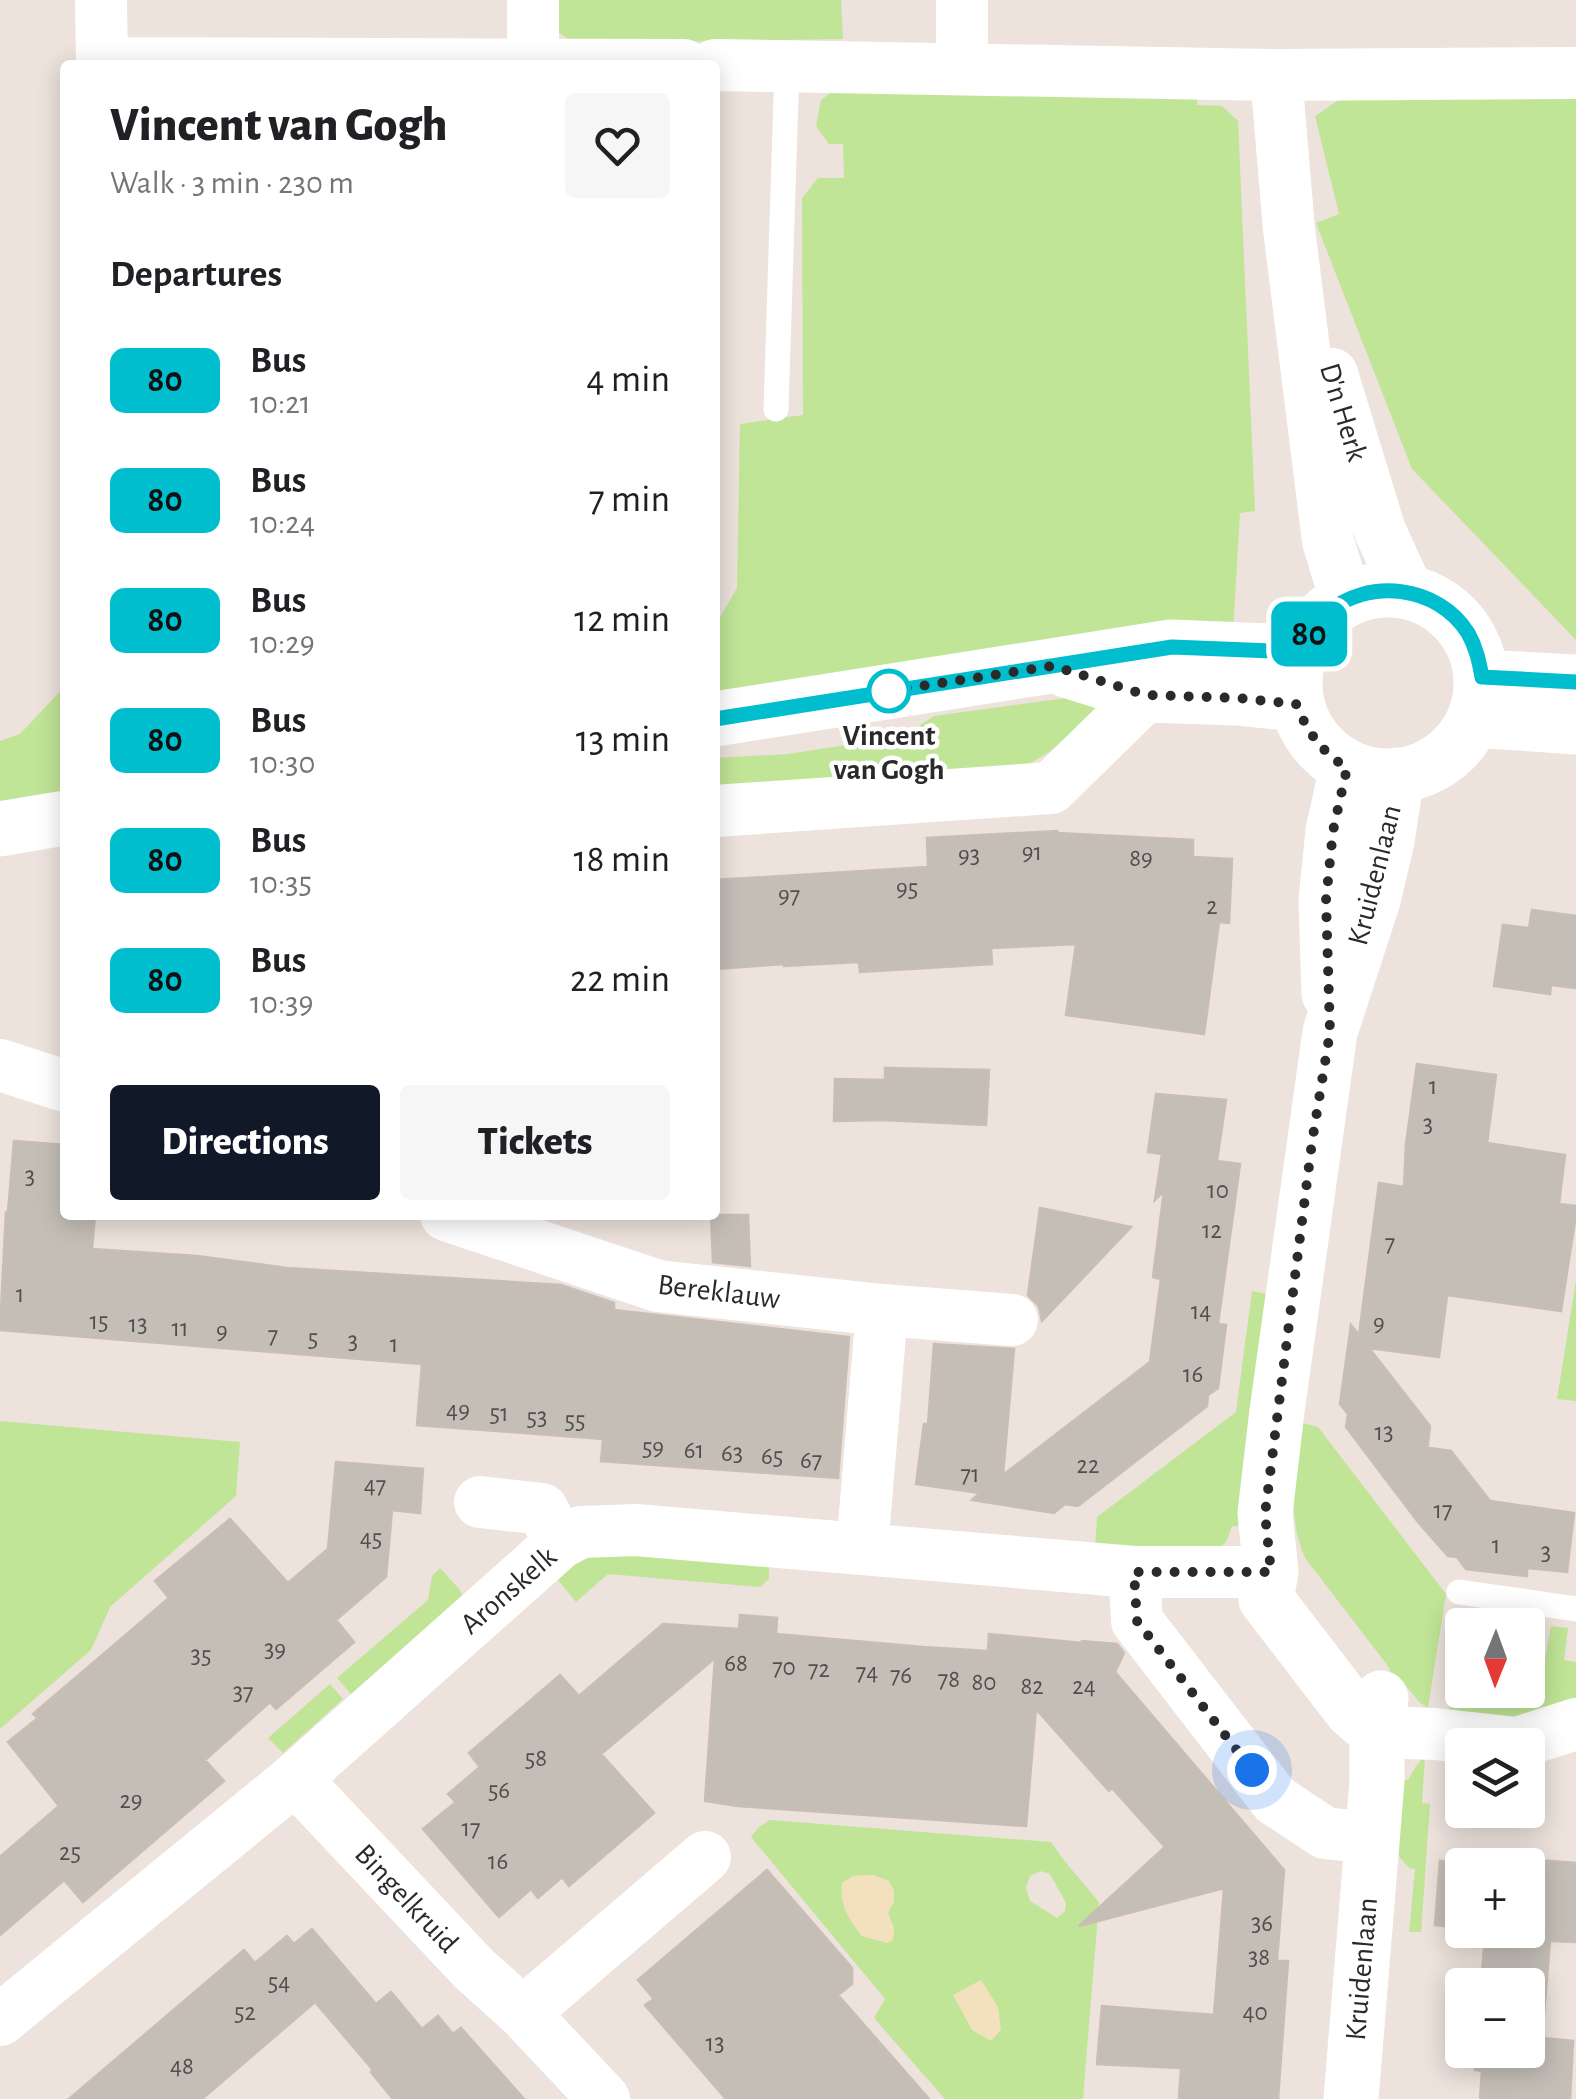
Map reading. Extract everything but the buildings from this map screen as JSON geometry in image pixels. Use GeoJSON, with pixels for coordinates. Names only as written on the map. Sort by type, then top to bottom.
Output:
{"type":"FeatureCollection","features":[{"type":"Feature","properties":{"kind":"main road"},"geometry":{"type":"LineString","coordinates":[[1408,592],[1450,613],[1467,631],[1478,653],[1479,698],[1454,751],[1439,763],[1421,770],[1372,772],[1317,744],[1306,727],[1298,678],[1310,631],[1326,613],[1366,593],[1408,592]]}},
{"type":"Feature","properties":{"kind":"main road"},"geometry":{"type":"LineString","coordinates":[[720,717],[1172,647],[1298,678]]}},
{"type":"Feature","properties":{"kind":"main road"},"geometry":{"type":"LineString","coordinates":[[1053,666],[1146,695],[1237,698],[1298,678]]}},
{"type":"Feature","properties":{"kind":"main road"},"geometry":{"type":"LineString","coordinates":[[1479,698],[1576,682]]}},
{"type":"Feature","properties":{"kind":"main road"},"geometry":{"type":"LineString","coordinates":[[1479,698],[1576,727]]}},
{"type":"Feature","properties":{"kind":"main road","name":"Kruidenlaan"},"geometry":{"type":"LineString","coordinates":[[1351,2099],[1382,1688],[1296,1581],[1271,1572],[1265,1514],[1330,1032],[1326,900],[1333,831],[1372,772]]}},
{"type":"Feature","properties":{"kind":"main road"},"geometry":{"type":"LineString","coordinates":[[0,829],[60,819]]}},
{"type":"Feature","properties":{"kind":"street"},"geometry":{"type":"LineString","coordinates":[[101,0],[102,60]]}},
{"type":"Feature","properties":{"kind":"street"},"geometry":{"type":"LineString","coordinates":[[533,0],[533,60]]}},
{"type":"Feature","properties":{"kind":"street"},"geometry":{"type":"LineString","coordinates":[[962,0],[962,68]]}},
{"type":"Feature","properties":{"kind":"street"},"geometry":{"type":"LineString","coordinates":[[720,65],[1276,75],[1576,73]]}},
{"type":"Feature","properties":{"kind":"street","name":"D'n Herk"},"geometry":{"type":"LineString","coordinates":[[1276,75],[1289,229],[1328,541],[1346,600]]}},
{"type":"Feature","properties":{"kind":"street","name":"D'n Herk"},"geometry":{"type":"LineString","coordinates":[[1289,229],[1380,531],[1408,592]]}},
{"type":"Feature","properties":{"kind":"street"},"geometry":{"type":"LineString","coordinates":[[720,811],[1051,788],[1146,695]]}},
{"type":"Feature","properties":{"kind":"street"},"geometry":{"type":"LineString","coordinates":[[0,1064],[60,1084]]}},
{"type":"Feature","properties":{"kind":"street","name":"Bereklauw"},"geometry":{"type":"LineString","coordinates":[[461,1220],[658,1286],[1012,1320]]}},
{"type":"Feature","properties":{"kind":"street"},"geometry":{"type":"LineString","coordinates":[[862,1550],[882,1310]]}},
{"type":"Feature","properties":{"kind":"street"},"geometry":{"type":"LineString","coordinates":[[480,1502],[542,1509],[560,1544]]}},
{"type":"Feature","properties":{"kind":"street","name":"Aronskelk"},"geometry":{"type":"LineString","coordinates":[[0,2020],[296,1779],[560,1544],[580,1532],[636,1530],[1134,1572],[1271,1572]]}},
{"type":"Feature","properties":{"kind":"street"},"geometry":{"type":"LineString","coordinates":[[1134,1572],[1137,1621],[1275,1800],[1325,1834],[1371,1838]]}},
{"type":"Feature","properties":{"kind":"street"},"geometry":{"type":"LineString","coordinates":[[1377,1732],[1517,1743],[1576,1724]]}},
{"type":"Feature","properties":{"kind":"street","name":"Bingelkruid"},"geometry":{"type":"LineString","coordinates":[[296,1779],[474,1969],[523,2012],[604,2099]]}},
{"type":"Feature","properties":{"kind":"street"},"geometry":{"type":"LineString","coordinates":[[523,2012],[705,1857]]}},
{"type":"Feature","properties":{"kind":"lane"},"geometry":{"type":"LineString","coordinates":[[776,409],[787,66]]}},
{"type":"Feature","properties":{"kind":"lane"},"geometry":{"type":"LineString","coordinates":[[1458,1592],[1576,1609]]}},
{"type":"Feature","properties":{"kind":"green space"},"geometry":{"type":"Polygon","coordinates":[[[546,0],[841,0],[843,39],[574,43],[547,25],[546,0]]]}},
{"type":"Feature","properties":{"kind":"green space"},"geometry":{"type":"Polygon","coordinates":[[[836,89],[1197,90],[1197,105],[1222,106],[1238,121],[1255,511],[1240,513],[1233,631],[720,693],[720,618],[737,588],[740,424],[803,415],[802,198],[818,178],[844,178],[843,144],[829,144],[816,126],[821,100],[836,89]]]}},
{"type":"Feature","properties":{"kind":"green space"},"geometry":{"type":"Polygon","coordinates":[[[1349,93],[1576,98],[1576,640],[1412,469],[1316,223],[1339,214],[1315,116],[1349,93]]]}},
{"type":"Feature","properties":{"kind":"green space"},"geometry":{"type":"Polygon","coordinates":[[[60,691],[60,795],[0,803],[0,741],[20,734],[60,691]]]}},
{"type":"Feature","properties":{"kind":"green space"},"geometry":{"type":"Polygon","coordinates":[[[1066,698],[1101,701],[1067,738],[1024,766],[720,789],[720,758],[788,754],[904,736],[934,716],[1066,698]]]}},
{"type":"Feature","properties":{"kind":"green space"},"geometry":{"type":"Polygon","coordinates":[[[1576,1281],[1576,1401],[1557,1399],[1576,1281]]]}},
{"type":"Feature","properties":{"kind":"green space"},"geometry":{"type":"Polygon","coordinates":[[[1252,1291],[1267,1294],[1238,1526],[1232,1526],[1226,1542],[1215,1551],[1095,1547],[1097,1517],[1236,1412],[1252,1291]]]}},
{"type":"Feature","properties":{"kind":"green space"},"geometry":{"type":"Polygon","coordinates":[[[0,1421],[240,1442],[236,1496],[110,1607],[91,1650],[0,1729],[0,1421]]]}},
{"type":"Feature","properties":{"kind":"green space"},"geometry":{"type":"Polygon","coordinates":[[[1303,1423],[1318,1427],[1446,1594],[1428,1708],[1407,1687],[1399,1689],[1388,1666],[1305,1558],[1294,1508],[1303,1423]]]}},
{"type":"Feature","properties":{"kind":"green space"},"geometry":{"type":"Polygon","coordinates":[[[587,1552],[769,1557],[769,1579],[760,1587],[608,1574],[576,1602],[554,1575],[587,1552]]]}},
{"type":"Feature","properties":{"kind":"green space"},"geometry":{"type":"Polygon","coordinates":[[[440,1568],[463,1597],[351,1694],[337,1678],[428,1600],[432,1576],[440,1568]]]}},
{"type":"Feature","properties":{"kind":"green space"},"geometry":{"type":"Polygon","coordinates":[[[1551,1626],[1568,1628],[1564,1660],[1576,1662],[1576,1706],[1530,1720],[1448,1716],[1449,1708],[1545,1708],[1545,1659],[1551,1626]]]}},
{"type":"Feature","properties":{"kind":"green space"},"geometry":{"type":"Polygon","coordinates":[[[330,1684],[343,1699],[283,1753],[268,1738],[330,1684]]]}},
{"type":"Feature","properties":{"kind":"green space"},"geometry":{"type":"Polygon","coordinates":[[[1425,1756],[1422,1803],[1430,1804],[1421,1932],[1409,1932],[1415,1869],[1409,1868],[1395,1852],[1404,1780],[1408,1780],[1425,1756]]]}},
{"type":"Feature","properties":{"kind":"green space"},"geometry":{"type":"Polygon","coordinates":[[[770,1820],[1051,1842],[1099,1902],[1083,2099],[945,2099],[874,2018],[885,1999],[751,1837],[770,1820]],[[1040,1871],[1030,1876],[1026,1888],[1030,1901],[1057,1918],[1065,1911],[1066,1903],[1050,1874],[1040,1871]],[[873,1875],[853,1876],[893,1928],[888,1913],[894,1901],[889,1881],[873,1875]]]}},
{"type":"Feature","properties":{"kind":"sand"},"geometry":{"type":"Polygon","coordinates":[[[873,1875],[887,1881],[894,1893],[888,1913],[894,1928],[893,1940],[887,1943],[862,1936],[849,1918],[842,1898],[842,1883],[853,1876],[873,1875]]]}},
{"type":"Feature","properties":{"kind":"sand"},"geometry":{"type":"Polygon","coordinates":[[[981,1980],[998,2007],[1001,2030],[991,2041],[972,2030],[953,1995],[981,1980]]]}},
{"type":"Feature","properties":{"kind":"bus line","name":"80"},"geometry":{"type":"LineString","coordinates":[[720,718],[1172,647],[1300,652],[1310,631],[1326,613],[1346,600],[1386,590],[1408,592],[1450,613],[1467,631],[1478,653],[1482,677],[1576,682]]}},
{"type":"Feature","properties":{"kind":"place","name":"Vincent van Gogh"},"geometry":{"type":"Point","coordinates":[889,691]}},
{"type":"Feature","properties":{"kind":"route"},"geometry":{"type":"LineString","coordinates":[[889,691],[1053,666],[1146,695],[1296,704],[1317,744],[1347,768],[1333,831],[1326,900],[1330,1032],[1312,1142],[1265,1514],[1271,1572],[1134,1572],[1137,1621],[1252,1770]]}}]}
